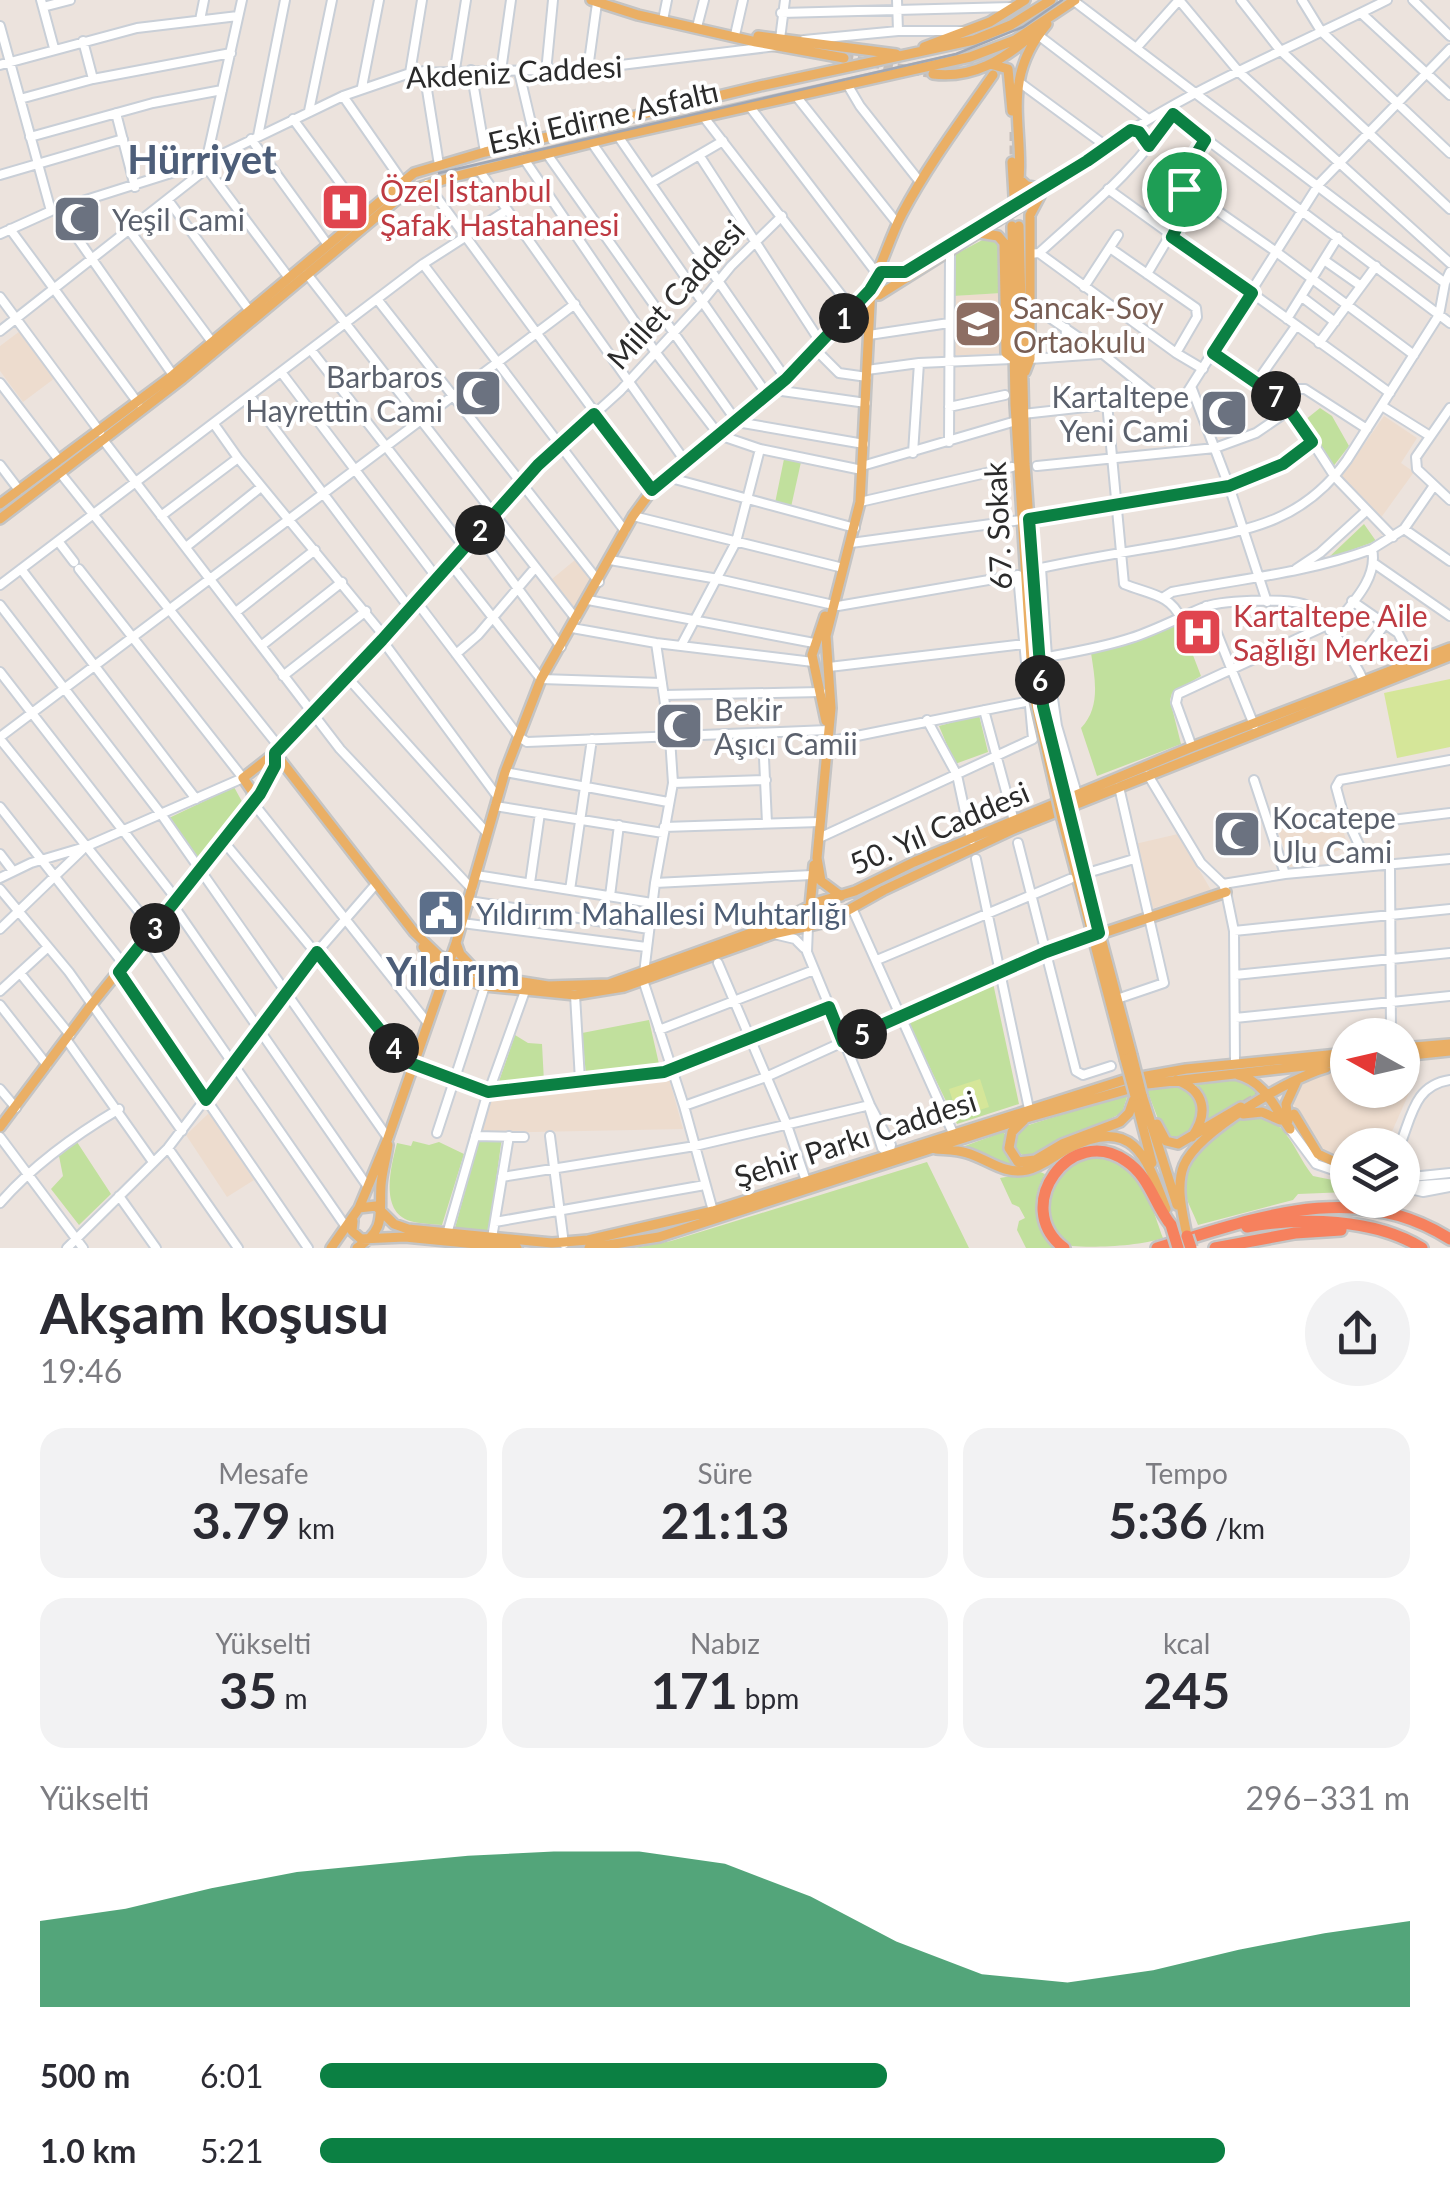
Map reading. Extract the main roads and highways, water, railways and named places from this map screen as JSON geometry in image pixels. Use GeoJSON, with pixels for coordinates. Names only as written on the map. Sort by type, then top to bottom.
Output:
{"type":"FeatureCollection","features":[{"type":"Feature","properties":{"kind":"highway"},"geometry":{"type":"LineString","coordinates":[[1064,1248],[1051,1236],[1046,1224],[1044,1192],[1058,1167],[1085,1152],[1104,1152],[1130,1163],[1147,1182],[1172,1225],[1178,1248]]}},
{"type":"Feature","properties":{"kind":"highway"},"geometry":{"type":"LineString","coordinates":[[1192,1240],[1273,1212],[1341,1206],[1391,1212],[1450,1238]]}},
{"type":"Feature","properties":{"kind":"highway"},"geometry":{"type":"LineString","coordinates":[[1156,1248],[1260,1224],[1306,1222],[1385,1232],[1422,1248]]}},
{"type":"Feature","properties":{"kind":"highway"},"geometry":{"type":"LineString","coordinates":[[1216,1248],[1295,1233],[1385,1232]]}},
{"type":"Feature","properties":{"kind":"main road"},"geometry":{"type":"LineString","coordinates":[[594,1],[738,36],[909,55],[969,31],[1025,0]]}},
{"type":"Feature","properties":{"kind":"main road","name":"Eski Edirne Asfaltı"},"geometry":{"type":"LineString","coordinates":[[0,519],[62,474],[138,403],[249,310],[298,277],[328,245],[402,181],[424,169],[993,33],[1051,0]]}},
{"type":"Feature","properties":{"kind":"main road","name":"Eski Edirne Asfaltı"},"geometry":{"type":"LineString","coordinates":[[0,504],[59,460],[102,436],[182,380],[298,277],[400,196],[427,184],[618,136],[970,58],[1003,46],[1074,0]]}},
{"type":"Feature","properties":{"kind":"main road"},"geometry":{"type":"LineString","coordinates":[[1016,205],[1012,192],[1015,82],[1023,58],[1055,15]]}},
{"type":"Feature","properties":{"kind":"main road"},"geometry":{"type":"LineString","coordinates":[[330,1248],[360,1208],[388,1138],[456,943],[505,772],[541,679],[633,516],[652,490],[772,393],[871,293],[882,273],[897,223],[920,182],[992,70],[1043,23]]}},
{"type":"Feature","properties":{"kind":"main road"},"geometry":{"type":"LineString","coordinates":[[786,43],[844,58]]}},
{"type":"Feature","properties":{"kind":"main road"},"geometry":{"type":"LineString","coordinates":[[871,293],[879,294],[950,252],[1016,205],[1015,82],[1008,69],[932,74]]}},
{"type":"Feature","properties":{"kind":"main road"},"geometry":{"type":"LineString","coordinates":[[882,273],[905,272],[1087,161]]}},
{"type":"Feature","properties":{"kind":"main road"},"geometry":{"type":"LineString","coordinates":[[424,169],[427,184]]}},
{"type":"Feature","properties":{"kind":"main road"},"geometry":{"type":"LineString","coordinates":[[1018,178],[1027,186],[1042,190]]}},
{"type":"Feature","properties":{"kind":"main road"},"geometry":{"type":"LineString","coordinates":[[1022,380],[1030,359],[1034,254],[1030,216],[1042,190]]}},
{"type":"Feature","properties":{"kind":"main road","name":"67. Sokak"},"geometry":{"type":"LineString","coordinates":[[1019,418],[1022,380],[1016,226],[1014,359],[1035,694],[1095,934]]}},
{"type":"Feature","properties":{"kind":"main road"},"geometry":{"type":"LineString","coordinates":[[978,233],[998,236],[1004,243],[1006,352],[1014,359]]}},
{"type":"Feature","properties":{"kind":"main road"},"geometry":{"type":"LineString","coordinates":[[882,273],[887,288]]}},
{"type":"Feature","properties":{"kind":"main road"},"geometry":{"type":"LineString","coordinates":[[808,927],[831,708],[826,636],[860,502],[871,293]]}},
{"type":"Feature","properties":{"kind":"main road"},"geometry":{"type":"LineString","coordinates":[[828,730],[813,662],[814,644],[832,605]]}},
{"type":"Feature","properties":{"kind":"main road","name":"50. Yıl Caddesi"},"geometry":{"type":"LineString","coordinates":[[644,977],[1192,747],[1450,648]]}},
{"type":"Feature","properties":{"kind":"main road"},"geometry":{"type":"LineString","coordinates":[[813,662],[827,655]]}},
{"type":"Feature","properties":{"kind":"main road","name":"50. Yıl Caddesi"},"geometry":{"type":"LineString","coordinates":[[644,977],[773,934],[827,922],[940,863],[1148,775],[1450,656]]}},
{"type":"Feature","properties":{"kind":"main road"},"geometry":{"type":"LineString","coordinates":[[813,662],[820,671],[829,668]]}},
{"type":"Feature","properties":{"kind":"main road"},"geometry":{"type":"LineString","coordinates":[[0,1127],[92,1004],[254,804],[272,772],[277,750]]}},
{"type":"Feature","properties":{"kind":"main road"},"geometry":{"type":"LineString","coordinates":[[277,750],[428,954],[448,967],[525,991],[575,995],[624,987],[644,977]]}},
{"type":"Feature","properties":{"kind":"main road"},"geometry":{"type":"LineString","coordinates":[[246,781],[277,750]]}},
{"type":"Feature","properties":{"kind":"main road"},"geometry":{"type":"LineString","coordinates":[[272,772],[293,775]]}},
{"type":"Feature","properties":{"kind":"main road"},"geometry":{"type":"LineString","coordinates":[[246,781],[264,788]]}},
{"type":"Feature","properties":{"kind":"main road"},"geometry":{"type":"LineString","coordinates":[[246,781],[254,804]]}},
{"type":"Feature","properties":{"kind":"main road"},"geometry":{"type":"LineString","coordinates":[[818,838],[819,876],[826,888],[850,901],[852,908]]}},
{"type":"Feature","properties":{"kind":"main road"},"geometry":{"type":"LineString","coordinates":[[843,1042],[1046,952],[1225,888]]}},
{"type":"Feature","properties":{"kind":"main road"},"geometry":{"type":"LineString","coordinates":[[1095,934],[1117,999],[1129,1057]]}},
{"type":"Feature","properties":{"kind":"main road"},"geometry":{"type":"LineString","coordinates":[[1095,934],[1139,1096],[1157,1185]]}},
{"type":"Feature","properties":{"kind":"main road"},"geometry":{"type":"LineString","coordinates":[[456,943],[464,960],[485,981],[572,987],[644,977]]}},
{"type":"Feature","properties":{"kind":"main road"},"geometry":{"type":"LineString","coordinates":[[1420,1050],[1450,1048]]}},
{"type":"Feature","properties":{"kind":"main road","name":"Şehir Parkı Caddesi"},"geometry":{"type":"LineString","coordinates":[[588,1248],[659,1237],[953,1134],[1149,1075],[1235,1064],[1330,1060]]}},
{"type":"Feature","properties":{"kind":"main road","name":"Şehir Parkı Caddesi"},"geometry":{"type":"LineString","coordinates":[[370,1239],[492,1238],[564,1244],[713,1210],[806,1180],[928,1149],[1028,1113],[1174,1079],[1330,1061]]}},
{"type":"Feature","properties":{"kind":"main road"},"geometry":{"type":"LineString","coordinates":[[1139,1096],[1166,1141],[1178,1144],[1299,1076],[1330,1065]]}},
{"type":"Feature","properties":{"kind":"main road"},"geometry":{"type":"LineString","coordinates":[[1224,1074],[1252,1080],[1268,1095],[1290,1128]]}},
{"type":"Feature","properties":{"kind":"main road"},"geometry":{"type":"LineString","coordinates":[[1290,1128],[1286,1104],[1299,1076]]}},
{"type":"Feature","properties":{"kind":"main road"},"geometry":{"type":"LineString","coordinates":[[1174,1079],[1191,1086],[1202,1099],[1202,1117],[1190,1140]]}},
{"type":"Feature","properties":{"kind":"main road"},"geometry":{"type":"LineString","coordinates":[[1028,1113],[1008,1141],[1012,1157],[1022,1163],[1120,1122],[1139,1096]]}},
{"type":"Feature","properties":{"kind":"main road"},"geometry":{"type":"LineString","coordinates":[[1139,1096],[1192,1240]]}},
{"type":"Feature","properties":{"kind":"main road"},"geometry":{"type":"LineString","coordinates":[[1192,1240],[1180,1193],[1184,1164],[1204,1140],[1240,1111],[1270,1114],[1290,1128]]}},
{"type":"Feature","properties":{"kind":"main road"},"geometry":{"type":"LineString","coordinates":[[1294,1114],[1318,1154],[1330,1161]]}},
{"type":"Feature","properties":{"kind":"main road"},"geometry":{"type":"LineString","coordinates":[[928,1149],[970,1153],[998,1168],[1016,1171],[1035,1168],[1096,1138],[1117,1136],[1140,1150],[1172,1225]]}},
{"type":"Feature","properties":{"kind":"main road"},"geometry":{"type":"LineString","coordinates":[[357,1248],[378,1228],[388,1138]]}},
{"type":"Feature","properties":{"kind":"main road"},"geometry":{"type":"LineString","coordinates":[[360,1208],[376,1206],[382,1212]]}},
{"type":"Feature","properties":{"kind":"main road","name":"Şehir Parkı Caddesi"},"geometry":{"type":"LineString","coordinates":[[382,1212],[401,1228],[517,1248]]}},
{"type":"Feature","properties":{"kind":"main road"},"geometry":{"type":"LineString","coordinates":[[350,1222],[355,1234],[370,1239]]}},
{"type":"Feature","properties":{"kind":"tunnel"},"geometry":{"type":"LineString","coordinates":[[1024,33],[1044,4]]}},
{"type":"Feature","properties":{"kind":"tunnel"},"geometry":{"type":"LineString","coordinates":[[844,58],[933,74]]}},
{"type":"Feature","properties":{"kind":"tunnel"},"geometry":{"type":"LineString","coordinates":[[1014,129],[1014,168]]}},
{"type":"Feature","properties":{"kind":"tunnel"},"geometry":{"type":"LineString","coordinates":[[1245,1104],[1274,1094],[1289,1108]]}},
{"type":"Feature","properties":{"kind":"tram line"},"geometry":{"type":"LineString","coordinates":[[439,173],[956,54],[1023,27],[1062,0]]}},
{"type":"Feature","properties":{"kind":"place","name":"Özel İstanbul Şafak Hastahanesi"},"geometry":{"type":"Point","coordinates":[345,207]}},
{"type":"Feature","properties":{"kind":"place","name":"Yeşil Cami"},"geometry":{"type":"Point","coordinates":[77,219]}},
{"type":"Feature","properties":{"kind":"place","name":"Sancak-Soy Ortaokulu"},"geometry":{"type":"Point","coordinates":[978,324]}},
{"type":"Feature","properties":{"kind":"place","name":"Barbaros Hayrettin Cami"},"geometry":{"type":"Point","coordinates":[478,393]}},
{"type":"Feature","properties":{"kind":"place","name":"Kartaltepe Yeni Cami"},"geometry":{"type":"Point","coordinates":[1224,413]}},
{"type":"Feature","properties":{"kind":"place","name":"Kartaltepe Aile Sağlığı Merkezi"},"geometry":{"type":"Point","coordinates":[1198,632]}},
{"type":"Feature","properties":{"kind":"place","name":"Bekir Aşıcı Camii"},"geometry":{"type":"Point","coordinates":[679,726]}},
{"type":"Feature","properties":{"kind":"place","name":"Kocatepe Ulu Cami"},"geometry":{"type":"Point","coordinates":[1237,834]}},
{"type":"Feature","properties":{"kind":"place","name":"Yıldırım Mahallesi Muhtarlığı"},"geometry":{"type":"Point","coordinates":[441,913]}},
{"type":"Feature","properties":{"kind":"district","name":"Hürriyet"},"geometry":{"type":"Point","coordinates":[202,159]}},
{"type":"Feature","properties":{"kind":"district","name":"Yıldırım"},"geometry":{"type":"Point","coordinates":[453,971]}}]}
